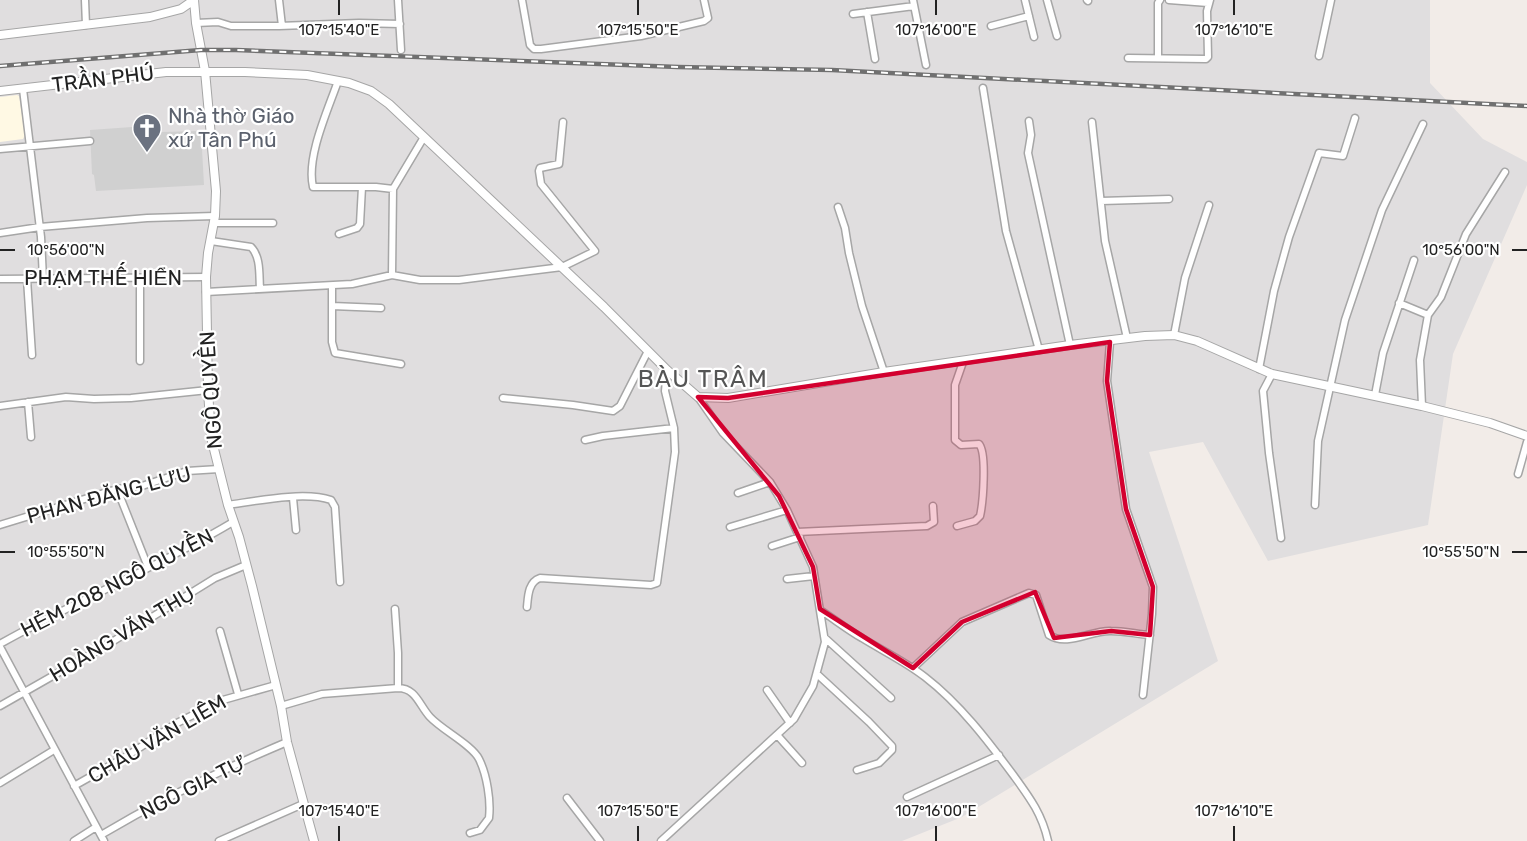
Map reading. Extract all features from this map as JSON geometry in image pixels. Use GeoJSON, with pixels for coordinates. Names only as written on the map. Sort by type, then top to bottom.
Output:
{"type":"FeatureCollection","features":[{"type":"Feature","properties":{"kind":"street"},"geometry":{"type":"LineString","coordinates":[[85,0],[86,25]]}},
{"type":"Feature","properties":{"kind":"street"},"geometry":{"type":"LineString","coordinates":[[0,35],[168,13],[181,9],[194,0]]}},
{"type":"Feature","properties":{"kind":"street","name":"NGÔ QUYỀN"},"geometry":{"type":"LineString","coordinates":[[194,0],[205,71],[216,191],[215,220],[206,277],[211,437],[246,565],[281,706],[287,742],[314,841]]}},
{"type":"Feature","properties":{"kind":"street"},"geometry":{"type":"LineString","coordinates":[[279,0],[282,26]]}},
{"type":"Feature","properties":{"kind":"street"},"geometry":{"type":"LineString","coordinates":[[398,0],[401,50]]}},
{"type":"Feature","properties":{"kind":"street"},"geometry":{"type":"LineString","coordinates":[[522,0],[530,45],[534,49],[641,36],[704,21],[708,15],[704,0]]}},
{"type":"Feature","properties":{"kind":"street"},"geometry":{"type":"LineString","coordinates":[[1024,0],[1034,37]]}},
{"type":"Feature","properties":{"kind":"street"},"geometry":{"type":"LineString","coordinates":[[1047,0],[1057,36]]}},
{"type":"Feature","properties":{"kind":"street"},"geometry":{"type":"LineString","coordinates":[[1158,58],[1158,3],[1160,0]]}},
{"type":"Feature","properties":{"kind":"street"},"geometry":{"type":"LineString","coordinates":[[1128,58],[1207,58],[1209,2],[1169,0]]}},
{"type":"Feature","properties":{"kind":"street"},"geometry":{"type":"LineString","coordinates":[[1319,56],[1330,0]]}},
{"type":"Feature","properties":{"kind":"street"},"geometry":{"type":"LineString","coordinates":[[853,14],[913,3],[926,65]]}},
{"type":"Feature","properties":{"kind":"street"},"geometry":{"type":"LineString","coordinates":[[867,12],[875,59]]}},
{"type":"Feature","properties":{"kind":"street"},"geometry":{"type":"LineString","coordinates":[[991,26],[1029,16]]}},
{"type":"Feature","properties":{"kind":"street"},"geometry":{"type":"LineString","coordinates":[[196,23],[218,22],[231,26],[400,24]]}},
{"type":"Feature","properties":{"kind":"street","name":"TRẦN PHÚ"},"geometry":{"type":"LineString","coordinates":[[0,91],[158,73],[205,71],[299,75],[358,86],[378,95],[424,137],[698,397]]}},
{"type":"Feature","properties":{"kind":"street"},"geometry":{"type":"LineString","coordinates":[[338,81],[315,150],[312,170],[313,187],[393,189]]}},
{"type":"Feature","properties":{"kind":"street"},"geometry":{"type":"LineString","coordinates":[[23,88],[40,227],[43,279]]}},
{"type":"Feature","properties":{"kind":"street"},"geometry":{"type":"LineString","coordinates":[[983,88],[1006,231],[1039,350]]}},
{"type":"Feature","properties":{"kind":"street"},"geometry":{"type":"LineString","coordinates":[[1259,369],[1274,291],[1289,237],[1318,156],[1323,153],[1343,156],[1355,118]]}},
{"type":"Feature","properties":{"kind":"street"},"geometry":{"type":"LineString","coordinates":[[1029,121],[1031,135],[1028,153],[1070,345]]}},
{"type":"Feature","properties":{"kind":"street"},"geometry":{"type":"LineString","coordinates":[[206,292],[332,286],[392,275],[420,280],[459,280],[562,267],[595,251],[541,184],[539,178],[540,168],[559,164],[562,122]]}},
{"type":"Feature","properties":{"kind":"street"},"geometry":{"type":"LineString","coordinates":[[1092,122],[1106,241],[1127,338]]}},
{"type":"Feature","properties":{"kind":"street"},"geometry":{"type":"LineString","coordinates":[[1315,505],[1318,441],[1345,320],[1382,210],[1423,124]]}},
{"type":"Feature","properties":{"kind":"street"},"geometry":{"type":"LineString","coordinates":[[392,275],[393,189],[424,137]]}},
{"type":"Feature","properties":{"kind":"street"},"geometry":{"type":"LineString","coordinates":[[0,149],[90,141]]}},
{"type":"Feature","properties":{"kind":"street"},"geometry":{"type":"LineString","coordinates":[[1422,406],[1420,360],[1428,315],[1441,297],[1466,234],[1505,172]]}},
{"type":"Feature","properties":{"kind":"street"},"geometry":{"type":"LineString","coordinates":[[339,234],[357,228],[360,224],[362,187]]}},
{"type":"Feature","properties":{"kind":"street"},"geometry":{"type":"LineString","coordinates":[[1101,201],[1169,199]]}},
{"type":"Feature","properties":{"kind":"street"},"geometry":{"type":"LineString","coordinates":[[1174,335],[1185,278],[1209,205]]}},
{"type":"Feature","properties":{"kind":"street"},"geometry":{"type":"LineString","coordinates":[[838,207],[845,228],[862,306],[884,372]]}},
{"type":"Feature","properties":{"kind":"street"},"geometry":{"type":"LineString","coordinates":[[0,233],[40,227],[147,218],[273,223]]}},
{"type":"Feature","properties":{"kind":"street"},"geometry":{"type":"LineString","coordinates":[[211,241],[250,247],[254,250],[257,255],[260,289]]}},
{"type":"Feature","properties":{"kind":"street"},"geometry":{"type":"LineString","coordinates":[[1375,395],[1383,353],[1414,260]]}},
{"type":"Feature","properties":{"kind":"street","name":"PHẠM THẾ HIỂN"},"geometry":{"type":"LineString","coordinates":[[0,279],[206,277]]}},
{"type":"Feature","properties":{"kind":"street"},"geometry":{"type":"LineString","coordinates":[[140,278],[140,361]]}},
{"type":"Feature","properties":{"kind":"street"},"geometry":{"type":"LineString","coordinates":[[27,279],[32,355]]}},
{"type":"Feature","properties":{"kind":"street"},"geometry":{"type":"LineString","coordinates":[[332,286],[332,342],[335,353],[401,364]]}},
{"type":"Feature","properties":{"kind":"street"},"geometry":{"type":"LineString","coordinates":[[1399,303],[1428,315]]}},
{"type":"Feature","properties":{"kind":"street"},"geometry":{"type":"LineString","coordinates":[[332,306],[381,308]]}},
{"type":"Feature","properties":{"kind":"street"},"geometry":{"type":"LineString","coordinates":[[698,397],[728,398],[884,372],[1070,345],[1174,335],[1197,340],[1272,374],[1422,406],[1490,423],[1527,436]]}},
{"type":"Feature","properties":{"kind":"street"},"geometry":{"type":"LineString","coordinates":[[1110,342],[1107,381],[1126,509],[1153,587],[1143,695]]}},
{"type":"Feature","properties":{"kind":"street"},"geometry":{"type":"LineString","coordinates":[[503,398],[614,411],[620,406],[648,351]]}},
{"type":"Feature","properties":{"kind":"street"},"geometry":{"type":"LineString","coordinates":[[957,526],[975,521],[980,516],[982,483],[981,446],[979,444],[958,444],[955,440],[955,385],[963,362]]}},
{"type":"Feature","properties":{"kind":"street"},"geometry":{"type":"LineString","coordinates":[[527,608],[531,585],[540,578],[651,585],[657,583],[675,464],[674,428],[665,391],[667,370]]}},
{"type":"Feature","properties":{"kind":"street"},"geometry":{"type":"LineString","coordinates":[[1272,374],[1263,391],[1281,538]]}},
{"type":"Feature","properties":{"kind":"street"},"geometry":{"type":"LineString","coordinates":[[0,406],[66,397],[131,398],[208,390]]}},
{"type":"Feature","properties":{"kind":"street"},"geometry":{"type":"LineString","coordinates":[[661,841],[790,723],[804,703],[817,674],[825,638],[813,567],[787,510],[770,482],[723,433],[698,397]]}},
{"type":"Feature","properties":{"kind":"street"},"geometry":{"type":"LineString","coordinates":[[28,402],[31,437]]}},
{"type":"Feature","properties":{"kind":"street"},"geometry":{"type":"LineString","coordinates":[[585,440],[674,428]]}},
{"type":"Feature","properties":{"kind":"street"},"geometry":{"type":"LineString","coordinates":[[1518,474],[1527,442]]}},
{"type":"Feature","properties":{"kind":"street","name":"PHAN ĐĂNG LƯU"},"geometry":{"type":"LineString","coordinates":[[0,525],[117,489],[142,486],[187,471],[219,469]]}},
{"type":"Feature","properties":{"kind":"street"},"geometry":{"type":"LineString","coordinates":[[738,493],[770,482]]}},
{"type":"Feature","properties":{"kind":"street"},"geometry":{"type":"LineString","coordinates":[[117,489],[148,567]]}},
{"type":"Feature","properties":{"kind":"street"},"geometry":{"type":"LineString","coordinates":[[228,505],[293,498],[328,498],[333,502],[340,582]]}},
{"type":"Feature","properties":{"kind":"street"},"geometry":{"type":"LineString","coordinates":[[293,498],[296,530]]}},
{"type":"Feature","properties":{"kind":"street"},"geometry":{"type":"LineString","coordinates":[[772,546],[798,535],[927,526],[934,522],[933,506]]}},
{"type":"Feature","properties":{"kind":"street"},"geometry":{"type":"LineString","coordinates":[[730,527],[787,510]]}},
{"type":"Feature","properties":{"kind":"street","name":"HẺM 208 NGÔ QUYỀN"},"geometry":{"type":"LineString","coordinates":[[0,646],[57,612],[196,544],[233,522]]}},
{"type":"Feature","properties":{"kind":"street","name":"HOÀNG VĂN THỤ"},"geometry":{"type":"LineString","coordinates":[[0,706],[107,645],[214,578],[246,565]]}},
{"type":"Feature","properties":{"kind":"street"},"geometry":{"type":"LineString","coordinates":[[787,579],[814,576]]}},
{"type":"Feature","properties":{"kind":"street"},"geometry":{"type":"LineString","coordinates":[[913,668],[962,622],[1029,593],[1036,595],[1049,635],[1054,638],[1063,640],[1091,633],[1112,631],[1150,635]]}},
{"type":"Feature","properties":{"kind":"street"},"geometry":{"type":"LineString","coordinates":[[394,609],[398,640],[398,688]]}},
{"type":"Feature","properties":{"kind":"street"},"geometry":{"type":"LineString","coordinates":[[820,609],[860,637],[913,668],[963,712],[999,754],[1036,806],[1047,841]]}},
{"type":"Feature","properties":{"kind":"street"},"geometry":{"type":"LineString","coordinates":[[220,631],[238,694]]}},
{"type":"Feature","properties":{"kind":"street"},"geometry":{"type":"LineString","coordinates":[[825,638],[891,698]]}},
{"type":"Feature","properties":{"kind":"street"},"geometry":{"type":"LineString","coordinates":[[0,646],[103,838]]}},
{"type":"Feature","properties":{"kind":"street"},"geometry":{"type":"LineString","coordinates":[[817,674],[870,722],[892,746],[892,750],[879,763],[857,770]]}},
{"type":"Feature","properties":{"kind":"street","name":"CHÂU VĂN LIÊM"},"geometry":{"type":"LineString","coordinates":[[74,786],[128,756],[177,723],[238,694],[276,685]]}},
{"type":"Feature","properties":{"kind":"street"},"geometry":{"type":"LineString","coordinates":[[281,706],[322,694],[407,688],[431,718],[473,752],[480,762],[488,798],[489,818],[480,830],[470,833]]}},
{"type":"Feature","properties":{"kind":"street"},"geometry":{"type":"LineString","coordinates":[[767,690],[790,723]]}},
{"type":"Feature","properties":{"kind":"street"},"geometry":{"type":"LineString","coordinates":[[778,736],[802,763]]}},
{"type":"Feature","properties":{"kind":"street","name":"NGÔ GIA TỰ"},"geometry":{"type":"LineString","coordinates":[[103,838],[142,812],[247,759],[287,742]]}},
{"type":"Feature","properties":{"kind":"street"},"geometry":{"type":"LineString","coordinates":[[0,783],[54,750]]}},
{"type":"Feature","properties":{"kind":"street"},"geometry":{"type":"LineString","coordinates":[[907,797],[999,754]]}},
{"type":"Feature","properties":{"kind":"street"},"geometry":{"type":"LineString","coordinates":[[567,798],[600,841]]}},
{"type":"Feature","properties":{"kind":"street"},"geometry":{"type":"LineString","coordinates":[[219,841],[303,804]]}},
{"type":"Feature","properties":{"kind":"street"},"geometry":{"type":"LineString","coordinates":[[74,841],[96,827]]}},
{"type":"Feature","properties":{"kind":"highlighted area"},"geometry":{"type":"Polygon","coordinates":[[[1110,342],[1107,381],[1126,509],[1153,587],[1150,635],[1111,631],[1054,638],[1035,592],[962,622],[913,668],[820,609],[813,567],[779,496],[698,397],[728,398],[1110,342]]]}},
{"type":"Feature","properties":{"kind":"shaded area"},"geometry":{"type":"Polygon","coordinates":[[[0,0],[1430,0],[1430,83],[1483,139],[1527,162],[1527,185],[1453,354],[1428,525],[1268,561],[1203,442],[1149,452],[1218,661],[962,817],[902,841],[0,841],[0,0]]]}},
{"type":"Feature","properties":{"kind":"shaded area"},"geometry":{"type":"Polygon","coordinates":[[[17,95],[25,135],[23,139],[0,142],[0,97],[17,95]]]}},
{"type":"Feature","properties":{"kind":"shaded area","name":"Nhà thờ Giáo xứ Tân Phú"},"geometry":{"type":"Polygon","coordinates":[[[160,125],[161,132],[201,131],[204,185],[96,191],[92,174],[90,130],[160,125]]]}},
{"type":"Feature","properties":{"kind":"railway"},"geometry":{"type":"LineString","coordinates":[[0,66],[201,50],[236,50],[678,67],[832,70],[1527,106]]}},
{"type":"Feature","properties":{"kind":"place","name":"Nhà thờ Giáo xứ Tân Phú"},"geometry":{"type":"Point","coordinates":[147,154]}},
{"type":"Feature","properties":{"kind":"district","name":"BÀU TRÂM"},"geometry":{"type":"Point","coordinates":[703,379]}}]}
